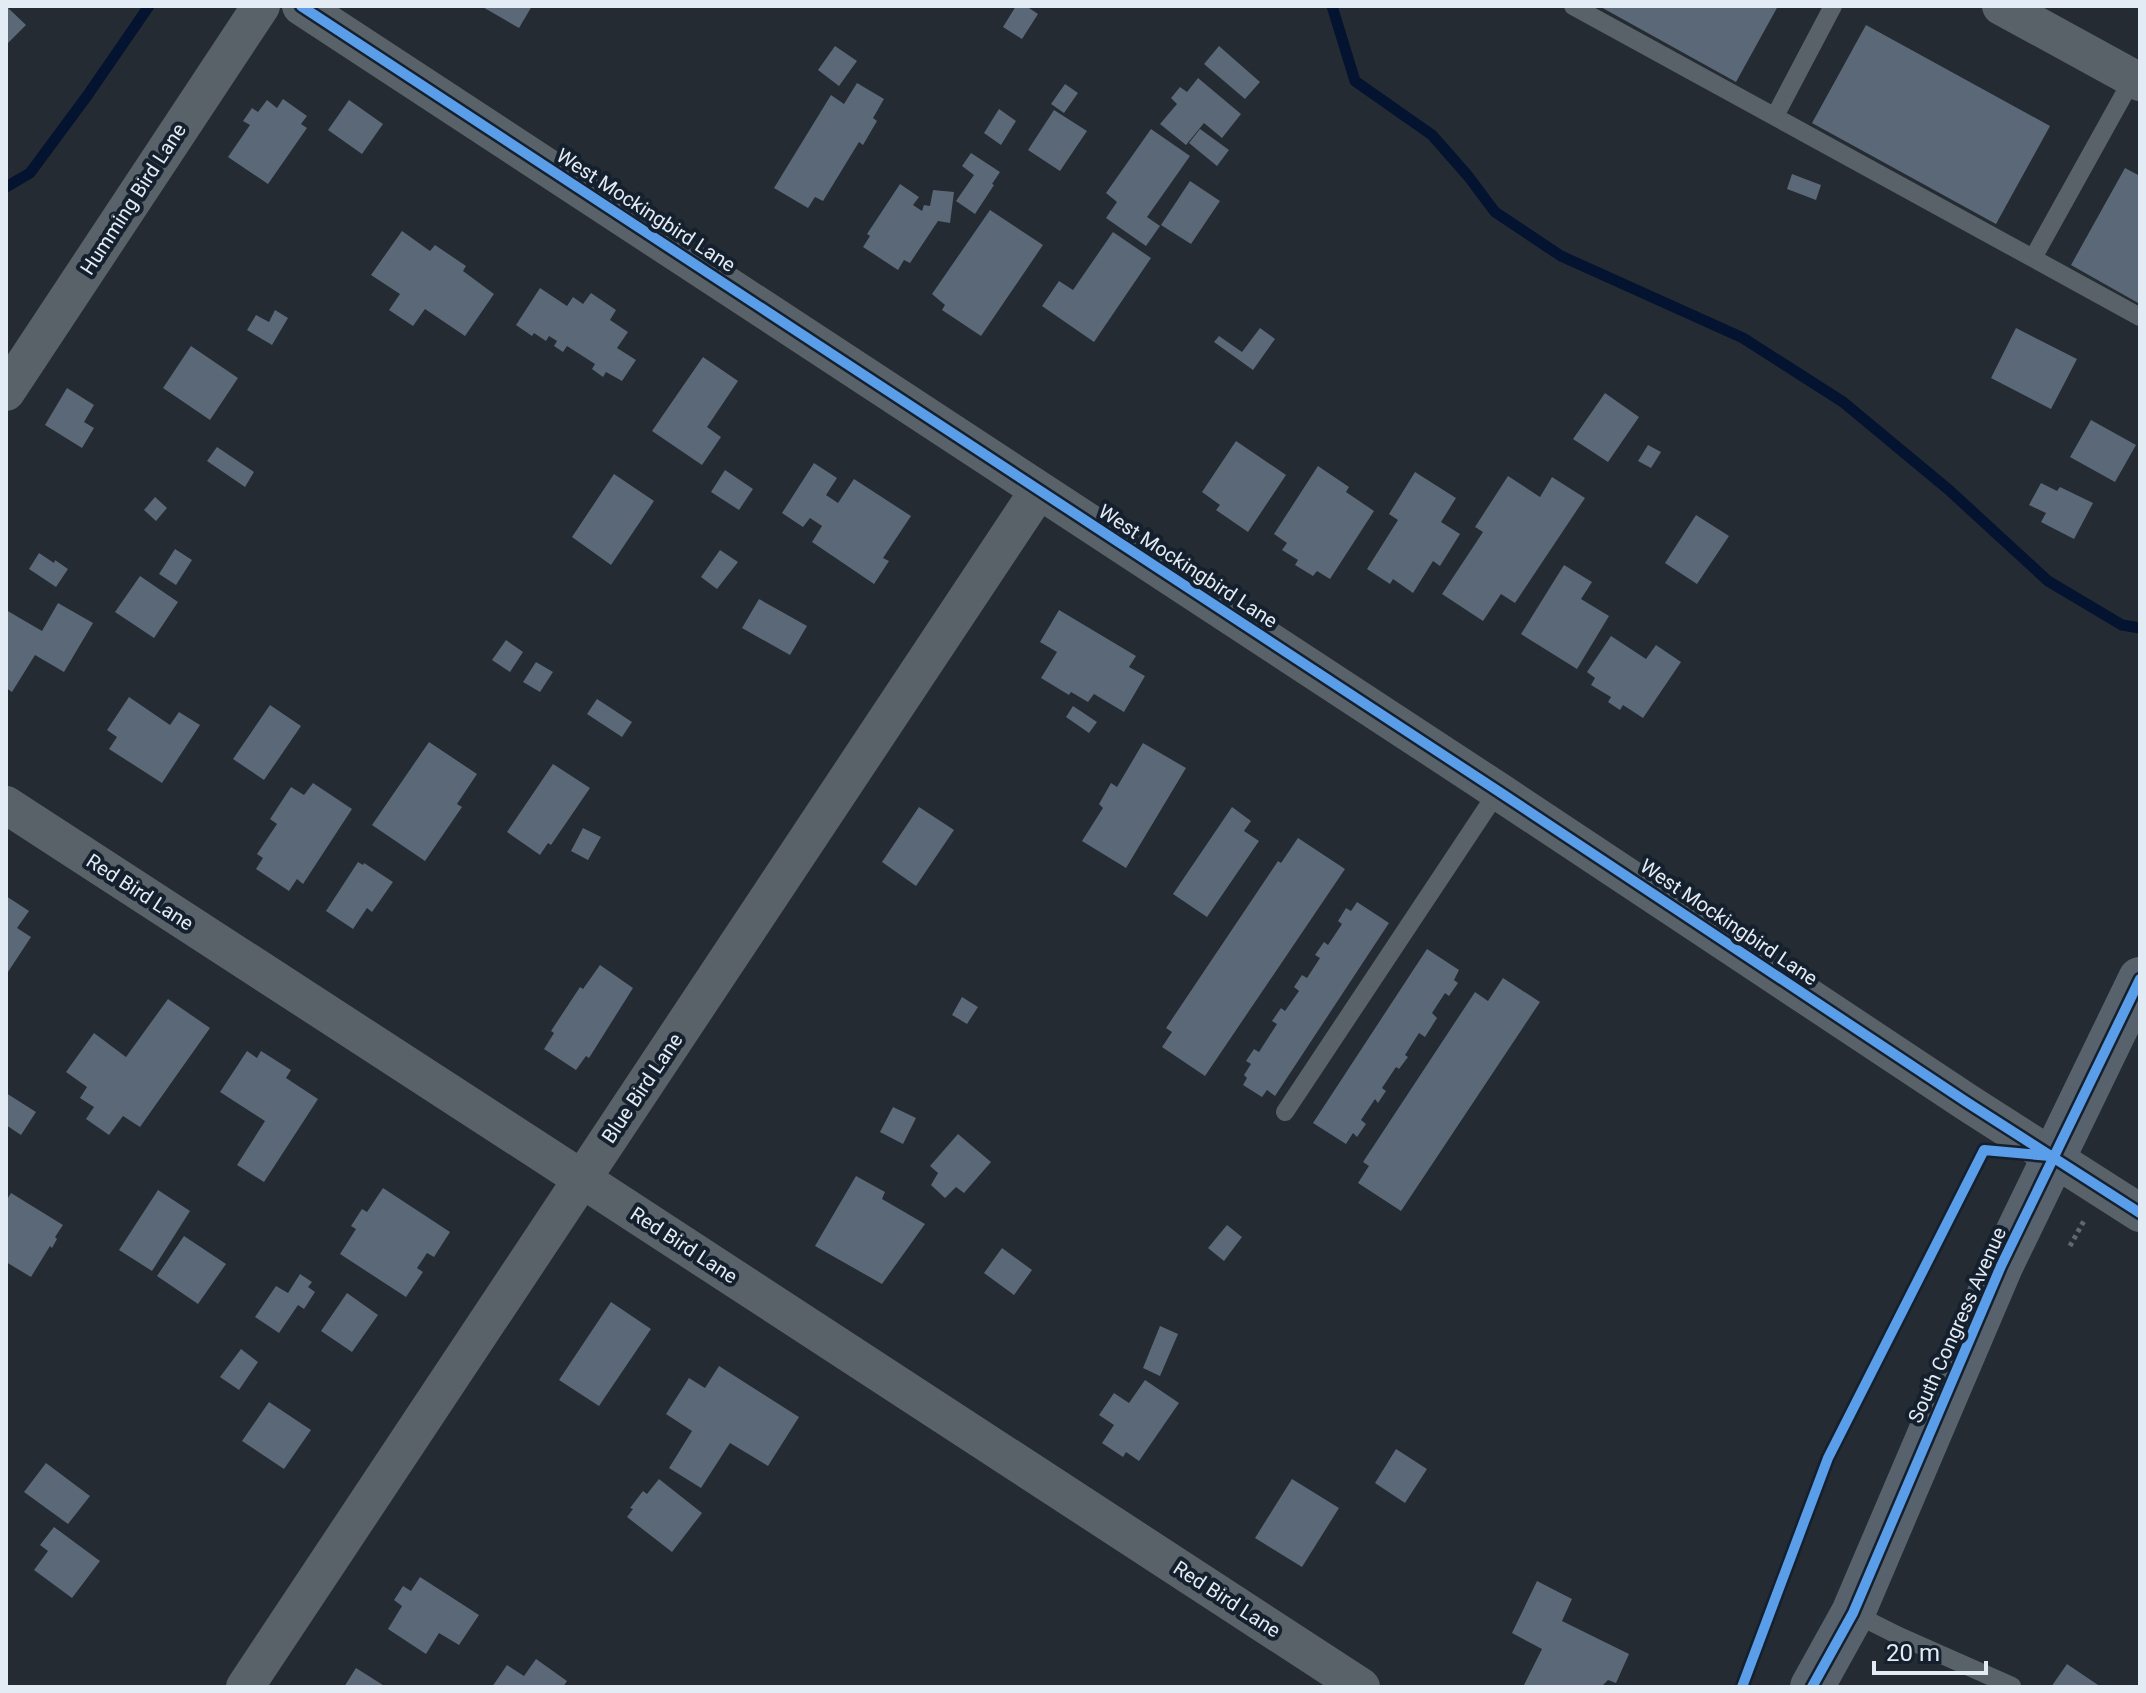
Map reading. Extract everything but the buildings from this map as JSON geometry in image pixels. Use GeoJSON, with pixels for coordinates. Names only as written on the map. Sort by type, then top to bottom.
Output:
{"type":"FeatureCollection","features":[{"type":"Feature","properties":{"kind":"main road","name":"South Congress Avenue"},"geometry":{"type":"LineString","coordinates":[[1812,1687],[1853,1613],[2001,1266],[2140,979]]}},
{"type":"Feature","properties":{"kind":"street","name":"Humming Bird Lane"},"geometry":{"type":"LineString","coordinates":[[6,392],[261,6]]}},
{"type":"Feature","properties":{"kind":"street","name":"West Mockingbird Lane"},"geometry":{"type":"LineString","coordinates":[[301,6],[1968,1103],[2140,1213]]}},
{"type":"Feature","properties":{"kind":"street"},"geometry":{"type":"LineString","coordinates":[[2001,6],[2136,80]]}},
{"type":"Feature","properties":{"kind":"street","name":"Blue Bird Lane"},"geometry":{"type":"LineString","coordinates":[[245,1687],[1039,490]]}},
{"type":"Feature","properties":{"kind":"street","name":"Red Bird Lane"},"geometry":{"type":"LineString","coordinates":[[6,805],[1361,1687]]}},
{"type":"Feature","properties":{"kind":"lane"},"geometry":{"type":"LineString","coordinates":[[1573,6],[2140,317]]}},
{"type":"Feature","properties":{"kind":"lane"},"geometry":{"type":"LineString","coordinates":[[1775,116],[1833,6]]}},
{"type":"Feature","properties":{"kind":"lane"},"geometry":{"type":"LineString","coordinates":[[2033,258],[2136,80]]}},
{"type":"Feature","properties":{"kind":"lane"},"geometry":{"type":"LineString","coordinates":[[1285,1112],[1498,791]]}},
{"type":"Feature","properties":{"kind":"lane"},"geometry":{"type":"LineString","coordinates":[[1853,1613],[2012,1686]]}},
{"type":"Feature","properties":{"kind":"waterway"},"geometry":{"type":"LineString","coordinates":[[6,187],[30,173],[149,6]]}},
{"type":"Feature","properties":{"kind":"waterway"},"geometry":{"type":"LineString","coordinates":[[1332,6],[1355,81],[1432,135],[1495,212],[1561,256],[1743,338],[1843,402],[1949,490],[2048,581],[2122,625],[2140,628]]}},
{"type":"Feature","properties":{"kind":"cycle path"},"geometry":{"type":"LineString","coordinates":[[301,6],[1968,1103],[2140,1213]]}},
{"type":"Feature","properties":{"kind":"cycle path"},"geometry":{"type":"LineString","coordinates":[[1812,1687],[1853,1613],[2001,1266],[2140,979]]}},
{"type":"Feature","properties":{"kind":"cycle path"},"geometry":{"type":"LineString","coordinates":[[1742,1687],[1828,1458],[1984,1150],[2050,1156]]}}]}
